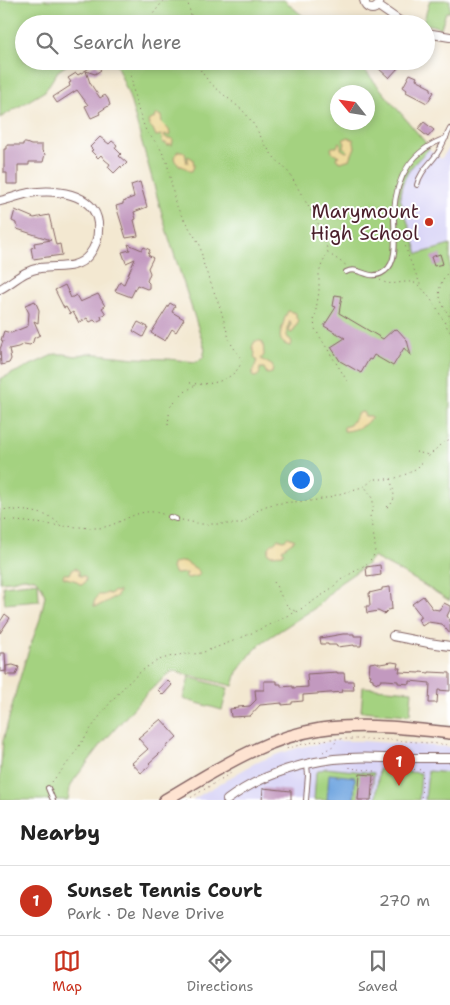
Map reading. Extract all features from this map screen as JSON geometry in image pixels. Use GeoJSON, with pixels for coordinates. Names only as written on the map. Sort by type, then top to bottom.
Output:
{"type":"FeatureCollection","features":[{"type":"Feature","properties":{"kind":"main road"},"geometry":{"type":"LineString","coordinates":[[166,800],[258,748],[312,730],[363,726],[450,733]]}},
{"type":"Feature","properties":{"kind":"street"},"geometry":{"type":"LineString","coordinates":[[364,0],[368,8],[373,9],[379,3],[393,15]]}},
{"type":"Feature","properties":{"kind":"street"},"geometry":{"type":"LineString","coordinates":[[435,34],[450,37]]}},
{"type":"Feature","properties":{"kind":"street"},"geometry":{"type":"LineString","coordinates":[[0,202],[30,193],[59,191],[72,194],[90,205],[97,218],[99,233],[96,244],[89,255],[78,264],[39,268],[17,277],[0,289]]}},
{"type":"Feature","properties":{"kind":"street"},"geometry":{"type":"LineString","coordinates":[[393,636],[429,644],[450,646]]}},
{"type":"Feature","properties":{"kind":"street"},"geometry":{"type":"LineString","coordinates":[[227,800],[240,790],[293,767],[307,763],[355,757],[450,758]]}},
{"type":"Feature","properties":{"kind":"lane"},"geometry":{"type":"LineString","coordinates":[[417,185],[420,174],[442,147],[450,129]]}},
{"type":"Feature","properties":{"kind":"lane"},"geometry":{"type":"LineString","coordinates":[[346,272],[351,270],[377,276],[387,270],[392,262],[395,250],[394,217],[399,183],[408,164],[427,147],[446,138]]}},
{"type":"Feature","properties":{"kind":"lane"},"geometry":{"type":"LineString","coordinates":[[170,517],[176,519]]}},
{"type":"Feature","properties":{"kind":"lane"},"geometry":{"type":"LineString","coordinates":[[306,800],[307,763]]}},
{"type":"Feature","properties":{"kind":"lane"},"geometry":{"type":"LineString","coordinates":[[48,788],[53,800]]}},
{"type":"Feature","properties":{"kind":"path"},"geometry":{"type":"LineString","coordinates":[[153,15],[164,0]]}},
{"type":"Feature","properties":{"kind":"path"},"geometry":{"type":"LineString","coordinates":[[187,0],[190,15]]}},
{"type":"Feature","properties":{"kind":"path"},"geometry":{"type":"LineString","coordinates":[[188,5],[191,0]]}},
{"type":"Feature","properties":{"kind":"path"},"geometry":{"type":"LineString","coordinates":[[130,70],[134,94],[146,131],[159,146],[167,162],[175,202],[200,245],[204,266],[220,307],[231,344],[242,360],[238,370],[228,377],[205,384],[187,382]]}},
{"type":"Feature","properties":{"kind":"path"},"geometry":{"type":"LineString","coordinates":[[202,70],[209,81],[244,112],[252,122],[274,156],[286,168],[323,232],[328,253],[351,270]]}},
{"type":"Feature","properties":{"kind":"path"},"geometry":{"type":"LineString","coordinates":[[394,217],[421,287]]}},
{"type":"Feature","properties":{"kind":"path"},"geometry":{"type":"LineString","coordinates":[[328,253],[319,273],[319,292],[314,321],[315,329],[348,382]]}},
{"type":"Feature","properties":{"kind":"path"},"geometry":{"type":"LineString","coordinates":[[450,270],[442,281],[439,295],[441,304],[450,317]]}},
{"type":"Feature","properties":{"kind":"path"},"geometry":{"type":"LineString","coordinates":[[377,276],[379,280],[386,283],[411,282],[419,285],[429,296],[450,332]]}},
{"type":"Feature","properties":{"kind":"path"},"geometry":{"type":"LineString","coordinates":[[168,425],[170,406],[183,393],[197,384]]}},
{"type":"Feature","properties":{"kind":"path"},"geometry":{"type":"LineString","coordinates":[[176,519],[201,524],[240,524],[257,510],[266,506],[316,500],[364,486],[374,479],[390,479],[401,476],[418,467],[440,445],[450,439]]}},
{"type":"Feature","properties":{"kind":"path"},"geometry":{"type":"LineString","coordinates":[[416,452],[430,455]]}},
{"type":"Feature","properties":{"kind":"path"},"geometry":{"type":"LineString","coordinates":[[387,507],[392,504],[394,498],[390,479]]}},
{"type":"Feature","properties":{"kind":"path"},"geometry":{"type":"LineString","coordinates":[[48,788],[107,706],[133,678],[158,660],[199,653],[256,632],[300,610],[327,592],[342,579],[365,565],[373,557],[375,543],[370,517],[373,507],[372,498],[364,486]]}},
{"type":"Feature","properties":{"kind":"path"},"geometry":{"type":"LineString","coordinates":[[0,509],[36,512],[48,516],[62,526]]}},
{"type":"Feature","properties":{"kind":"path"},"geometry":{"type":"LineString","coordinates":[[0,520],[97,528],[148,511],[154,511],[170,517]]}},
{"type":"Feature","properties":{"kind":"path"},"geometry":{"type":"LineString","coordinates":[[274,582],[288,607],[293,611],[300,610]]}},
{"type":"Feature","properties":{"kind":"path"},"geometry":{"type":"LineString","coordinates":[[275,752],[329,739],[395,740],[450,746]]}},
{"type":"Feature","properties":{"kind":"path"},"geometry":{"type":"LineString","coordinates":[[333,746],[338,739]]}},
{"type":"Feature","properties":{"kind":"path"},"geometry":{"type":"LineString","coordinates":[[350,764],[350,768],[375,771],[372,800]]}},
{"type":"Feature","properties":{"kind":"path"},"geometry":{"type":"LineString","coordinates":[[408,769],[423,770],[421,800]]}},
{"type":"Feature","properties":{"kind":"path"},"geometry":{"type":"LineString","coordinates":[[187,800],[232,773]]}},
{"type":"Feature","properties":{"kind":"shaded area","name":"Marymount High School"},"geometry":{"type":"Polygon","coordinates":[[[450,147],[450,245],[418,254],[400,198],[402,184],[413,165],[429,149],[441,159],[450,147]]]}},
{"type":"Feature","properties":{"kind":"shaded area"},"geometry":{"type":"Polygon","coordinates":[[[332,741],[450,747],[450,800],[192,800],[255,763],[301,747],[332,741]]]}},
{"type":"Feature","properties":{"kind":"green space"},"geometry":{"type":"Polygon","coordinates":[[[0,0],[284,0],[302,15],[15,15],[15,70],[60,70],[45,91],[0,118],[0,0]]]}},
{"type":"Feature","properties":{"kind":"green space"},"geometry":{"type":"Polygon","coordinates":[[[430,0],[450,0],[450,12],[446,12],[441,28],[435,26],[435,15],[425,15],[430,0]]]}},
{"type":"Feature","properties":{"kind":"green space"},"geometry":{"type":"Polygon","coordinates":[[[119,70],[365,70],[429,149],[409,170],[403,183],[400,198],[418,254],[450,245],[450,601],[373,557],[365,566],[340,583],[315,608],[264,641],[237,672],[233,686],[172,671],[145,695],[101,745],[74,780],[70,788],[68,800],[0,800],[3,741],[25,661],[40,619],[45,596],[41,585],[35,579],[23,578],[0,582],[0,379],[55,354],[76,356],[88,353],[196,362],[203,358],[205,349],[167,232],[129,96],[119,70]]]}},
{"type":"Feature","properties":{"kind":"green space"},"geometry":{"type":"Polygon","coordinates":[[[38,582],[39,601],[5,604],[3,586],[38,582]]]}},
{"type":"Feature","properties":{"kind":"green space"},"geometry":{"type":"Polygon","coordinates":[[[189,677],[228,688],[222,710],[183,699],[189,677]]]}},
{"type":"Feature","properties":{"kind":"green space"},"geometry":{"type":"Polygon","coordinates":[[[363,687],[412,691],[410,715],[361,711],[363,687]]]}},
{"type":"Feature","properties":{"kind":"green space"},"geometry":{"type":"Polygon","coordinates":[[[326,768],[374,773],[371,800],[314,800],[316,772],[326,768]]]}},
{"type":"Feature","properties":{"kind":"green space"},"geometry":{"type":"Polygon","coordinates":[[[379,769],[421,773],[419,800],[376,800],[379,769]]]}},
{"type":"Feature","properties":{"kind":"green space"},"geometry":{"type":"Polygon","coordinates":[[[428,771],[450,773],[450,800],[425,800],[428,771]]]}},
{"type":"Feature","properties":{"kind":"sand"},"geometry":{"type":"Polygon","coordinates":[[[157,114],[161,116],[162,123],[169,130],[170,135],[165,134],[164,136],[168,139],[172,138],[172,145],[169,144],[167,146],[166,143],[163,143],[161,135],[156,136],[149,125],[148,121],[155,118],[157,114]]]}},
{"type":"Feature","properties":{"kind":"sand"},"geometry":{"type":"Polygon","coordinates":[[[349,137],[353,139],[355,147],[350,159],[341,162],[337,160],[336,157],[339,156],[332,152],[331,148],[337,147],[339,142],[341,143],[341,149],[346,152],[348,151],[344,147],[345,143],[343,140],[349,137]]]}},
{"type":"Feature","properties":{"kind":"sand"},"geometry":{"type":"Polygon","coordinates":[[[178,151],[185,153],[187,163],[188,156],[193,159],[194,166],[192,171],[176,163],[174,157],[178,151]]]}},
{"type":"Feature","properties":{"kind":"sand"},"geometry":{"type":"Polygon","coordinates":[[[288,311],[296,313],[296,318],[299,321],[292,333],[289,332],[290,321],[287,329],[287,337],[292,343],[290,346],[284,343],[280,337],[288,311]]]}},
{"type":"Feature","properties":{"kind":"sand"},"geometry":{"type":"Polygon","coordinates":[[[255,341],[263,343],[264,355],[261,359],[273,366],[272,373],[267,374],[264,368],[260,368],[258,375],[252,376],[257,360],[254,358],[255,353],[252,347],[255,341]]]}},
{"type":"Feature","properties":{"kind":"sand"},"geometry":{"type":"Polygon","coordinates":[[[363,412],[365,416],[371,416],[371,419],[358,428],[344,431],[344,427],[350,425],[358,413],[363,412]]]}},
{"type":"Feature","properties":{"kind":"sand"},"geometry":{"type":"Polygon","coordinates":[[[288,537],[295,540],[282,549],[283,554],[271,555],[268,553],[270,546],[278,539],[284,540],[288,537]]]}},
{"type":"Feature","properties":{"kind":"sand"},"geometry":{"type":"Polygon","coordinates":[[[184,561],[198,570],[200,574],[188,578],[185,576],[187,573],[175,574],[172,568],[174,563],[184,561]]]}},
{"type":"Feature","properties":{"kind":"sand"},"geometry":{"type":"Polygon","coordinates":[[[75,568],[79,571],[79,575],[86,578],[82,585],[77,581],[63,577],[64,574],[70,574],[75,568]]]}},
{"type":"Feature","properties":{"kind":"sand"},"geometry":{"type":"Polygon","coordinates":[[[114,591],[119,591],[117,596],[98,606],[94,606],[98,595],[110,594],[114,591]]]}},
{"type":"Feature","properties":{"kind":"water"},"geometry":{"type":"Polygon","coordinates":[[[329,774],[355,777],[354,800],[327,800],[329,774]]]}},
{"type":"Feature","properties":{"kind":"building"},"geometry":{"type":"Polygon","coordinates":[[[86,70],[101,70],[95,74],[86,71],[90,83],[100,98],[105,95],[110,105],[99,112],[100,114],[91,118],[85,106],[88,105],[77,90],[57,103],[53,97],[70,86],[69,83],[71,82],[68,78],[76,73],[78,75],[86,70]]]}},
{"type":"Feature","properties":{"kind":"building"},"geometry":{"type":"Polygon","coordinates":[[[380,70],[396,70],[389,78],[380,70]]]}},
{"type":"Feature","properties":{"kind":"building"},"geometry":{"type":"Polygon","coordinates":[[[410,74],[417,77],[416,79],[434,92],[427,103],[406,92],[407,90],[403,87],[410,74]]]}},
{"type":"Feature","properties":{"kind":"building"},"geometry":{"type":"Polygon","coordinates":[[[424,122],[434,130],[428,137],[418,129],[424,122]]]}},
{"type":"Feature","properties":{"kind":"building"},"geometry":{"type":"Polygon","coordinates":[[[100,137],[109,144],[112,141],[117,145],[115,148],[121,154],[119,156],[127,163],[114,173],[108,167],[110,164],[101,155],[98,158],[91,151],[93,150],[90,147],[100,137]]]}},
{"type":"Feature","properties":{"kind":"building"},"geometry":{"type":"Polygon","coordinates":[[[23,143],[42,145],[42,151],[45,154],[43,162],[29,162],[29,165],[18,165],[18,184],[7,184],[7,173],[4,173],[4,149],[7,149],[7,145],[23,145],[23,143]]]}},
{"type":"Feature","properties":{"kind":"building"},"geometry":{"type":"Polygon","coordinates":[[[140,182],[147,207],[134,212],[138,236],[126,238],[116,206],[134,197],[131,185],[140,182]]]}},
{"type":"Feature","properties":{"kind":"building"},"geometry":{"type":"Polygon","coordinates":[[[15,210],[34,218],[49,215],[56,245],[60,244],[62,255],[33,259],[31,248],[35,247],[34,243],[51,240],[17,229],[18,226],[12,221],[15,210]]]}},
{"type":"Feature","properties":{"kind":"building"},"geometry":{"type":"Polygon","coordinates":[[[128,244],[142,250],[144,247],[150,250],[148,255],[153,258],[148,268],[150,273],[147,281],[149,288],[137,285],[131,297],[115,291],[120,282],[124,284],[135,259],[126,263],[122,252],[130,250],[128,244]]]}},
{"type":"Feature","properties":{"kind":"building"},"geometry":{"type":"Polygon","coordinates":[[[440,254],[443,264],[434,266],[431,257],[440,254]]]}},
{"type":"Feature","properties":{"kind":"building"},"geometry":{"type":"Polygon","coordinates":[[[65,285],[71,298],[76,295],[80,302],[98,294],[105,306],[102,308],[106,314],[101,316],[102,319],[90,322],[87,318],[79,323],[73,312],[70,314],[66,307],[64,308],[55,290],[65,285]]]}},
{"type":"Feature","properties":{"kind":"building"},"geometry":{"type":"Polygon","coordinates":[[[335,295],[342,296],[339,313],[383,339],[394,329],[397,329],[407,340],[411,356],[404,348],[393,366],[374,355],[371,360],[369,359],[361,373],[340,361],[331,347],[345,338],[324,326],[336,307],[333,306],[335,295]]]}},
{"type":"Feature","properties":{"kind":"building"},"geometry":{"type":"Polygon","coordinates":[[[35,301],[39,310],[38,323],[34,321],[40,335],[34,338],[30,345],[24,344],[9,349],[11,359],[9,363],[1,365],[0,349],[4,331],[11,333],[28,326],[29,313],[25,305],[35,301]]]}},
{"type":"Feature","properties":{"kind":"building"},"geometry":{"type":"Polygon","coordinates":[[[170,303],[175,306],[172,312],[184,319],[176,332],[172,329],[165,341],[151,333],[170,303]]]}},
{"type":"Feature","properties":{"kind":"building"},"geometry":{"type":"Polygon","coordinates":[[[138,322],[148,327],[143,337],[133,331],[138,322]]]}},
{"type":"Feature","properties":{"kind":"building"},"geometry":{"type":"Polygon","coordinates":[[[380,565],[381,575],[367,577],[366,567],[380,565]]]}},
{"type":"Feature","properties":{"kind":"building"},"geometry":{"type":"Polygon","coordinates":[[[390,587],[392,609],[384,614],[378,611],[367,613],[366,606],[370,606],[369,593],[390,587]]]}},
{"type":"Feature","properties":{"kind":"building"},"geometry":{"type":"Polygon","coordinates":[[[423,596],[433,609],[439,610],[444,603],[450,606],[447,616],[450,620],[450,634],[442,624],[428,622],[422,626],[418,619],[422,617],[412,604],[423,596]]]}},
{"type":"Feature","properties":{"kind":"building"},"geometry":{"type":"Polygon","coordinates":[[[5,614],[10,618],[0,633],[0,622],[5,614]]]}},
{"type":"Feature","properties":{"kind":"building"},"geometry":{"type":"Polygon","coordinates":[[[343,634],[362,636],[361,646],[337,647],[336,645],[321,644],[320,638],[343,634]]]}},
{"type":"Feature","properties":{"kind":"building"},"geometry":{"type":"Polygon","coordinates":[[[0,653],[5,653],[6,671],[0,672],[0,653]]]}},
{"type":"Feature","properties":{"kind":"building"},"geometry":{"type":"Polygon","coordinates":[[[376,662],[380,664],[398,663],[397,668],[400,668],[399,672],[450,673],[450,691],[438,690],[437,703],[429,703],[430,683],[410,681],[410,684],[386,680],[381,680],[378,683],[375,682],[370,678],[371,675],[369,674],[370,663],[376,662]]]}},
{"type":"Feature","properties":{"kind":"building"},"geometry":{"type":"Polygon","coordinates":[[[13,665],[19,667],[16,675],[6,675],[6,666],[13,665]]]}},
{"type":"Feature","properties":{"kind":"building"},"geometry":{"type":"Polygon","coordinates":[[[344,673],[345,681],[353,681],[354,690],[303,695],[303,701],[282,705],[282,703],[260,705],[250,716],[231,717],[230,709],[250,706],[256,700],[255,690],[264,690],[264,681],[277,681],[277,684],[281,684],[281,687],[308,687],[307,674],[344,673]]]}},
{"type":"Feature","properties":{"kind":"building"},"geometry":{"type":"Polygon","coordinates":[[[167,680],[172,685],[163,695],[158,690],[167,680]]]}},
{"type":"Feature","properties":{"kind":"building"},"geometry":{"type":"Polygon","coordinates":[[[161,719],[177,737],[141,773],[132,763],[148,749],[138,738],[161,719]]]}},
{"type":"Feature","properties":{"kind":"building"},"geometry":{"type":"Polygon","coordinates":[[[360,774],[373,775],[371,800],[358,800],[360,774]]]}},
{"type":"Feature","properties":{"kind":"building"},"geometry":{"type":"Polygon","coordinates":[[[263,788],[291,791],[291,800],[262,800],[263,788]]]}},
{"type":"Feature","properties":{"kind":"place","name":"Marymount High School"},"geometry":{"type":"Point","coordinates":[429,222]}},
{"type":"Feature","properties":{"kind":"place","name":"Sunset Tennis Court"},"geometry":{"type":"Point","coordinates":[399,786]}}]}
